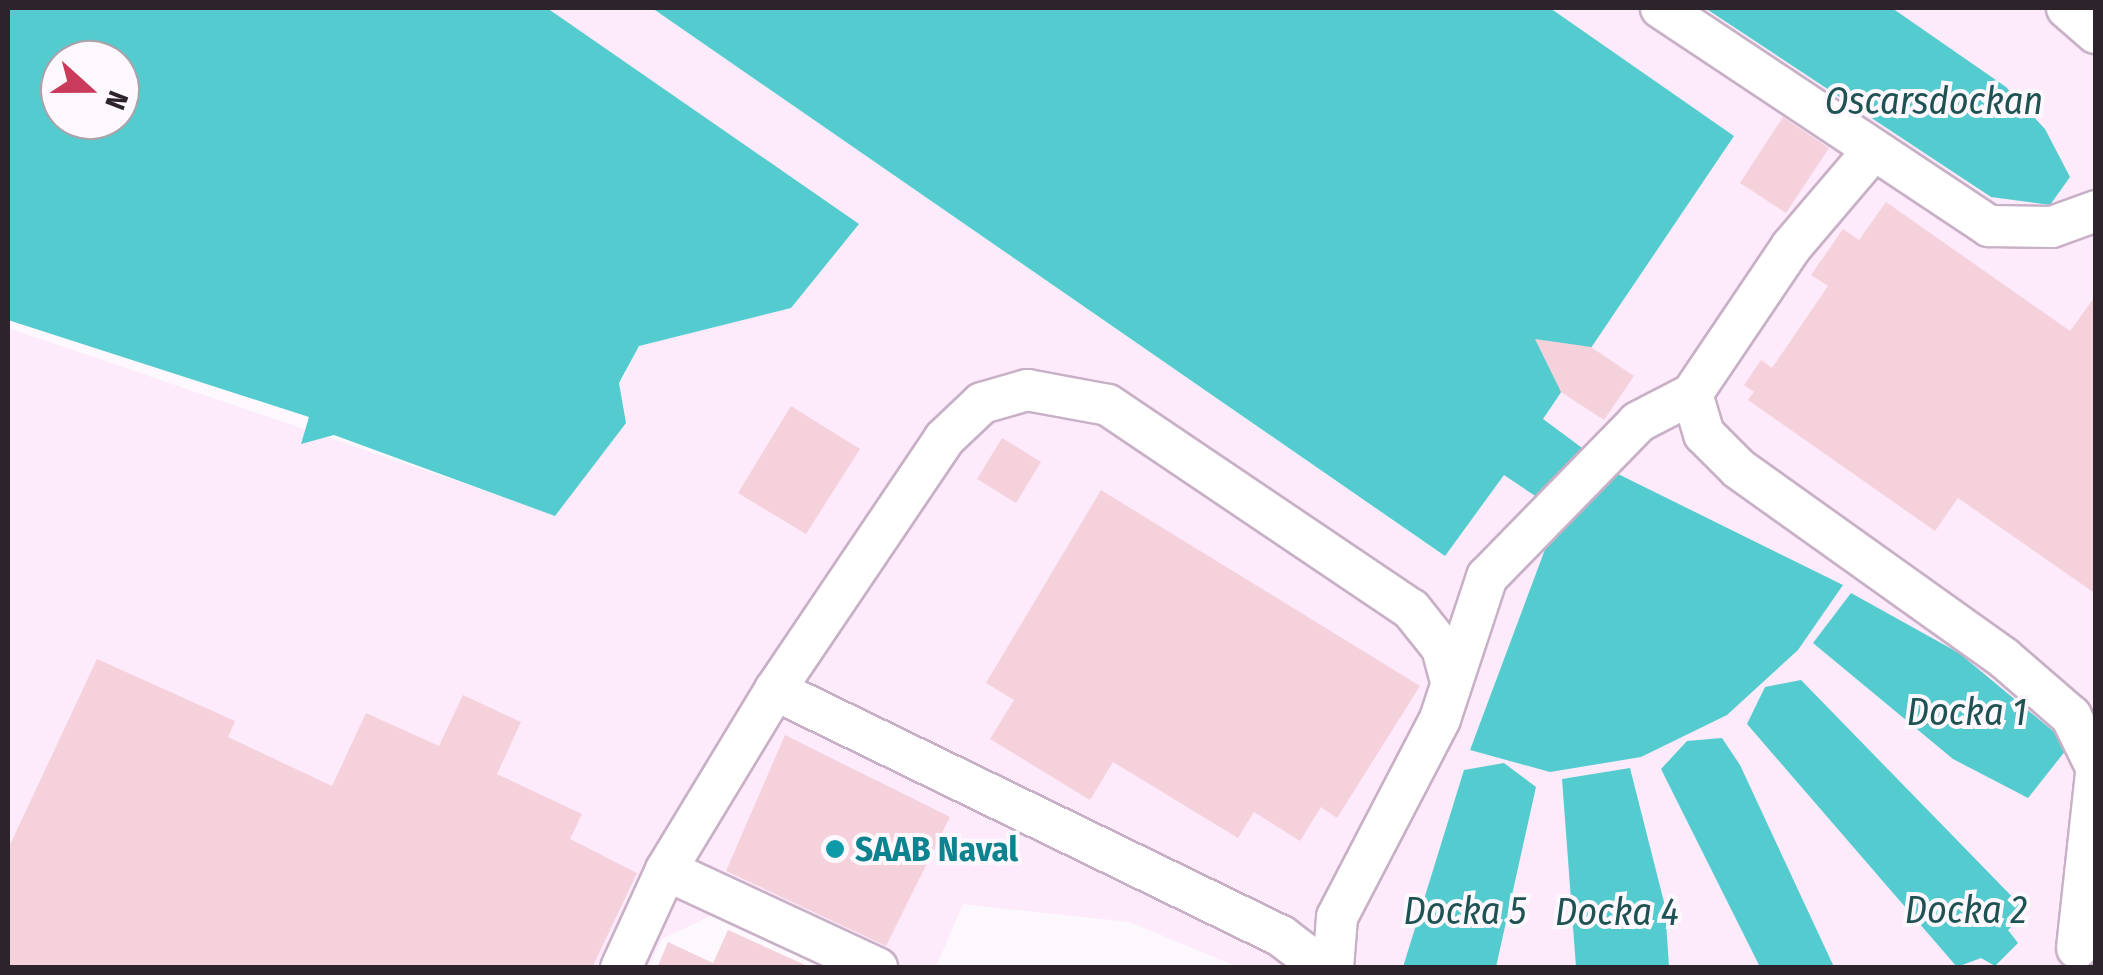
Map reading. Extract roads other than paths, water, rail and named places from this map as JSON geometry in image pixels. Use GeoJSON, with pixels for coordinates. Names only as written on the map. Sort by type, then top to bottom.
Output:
{"type":"FeatureCollection","features":[{"type":"Feature","properties":{"kind":"street"},"geometry":{"type":"LineString","coordinates":[[1661,8],[1871,153],[1989,226],[2052,227],[2096,211]]}},
{"type":"Feature","properties":{"kind":"street"},"geometry":{"type":"LineString","coordinates":[[2067,8],[2096,33]]}},
{"type":"Feature","properties":{"kind":"street"},"geometry":{"type":"LineString","coordinates":[[1333,968],[1337,918],[1356,871],[1450,682],[1487,578],[1514,540],[1638,422],[1692,394],[1792,247],[1871,153]]}},
{"type":"Feature","properties":{"kind":"street"},"geometry":{"type":"LineString","coordinates":[[621,968],[666,870],[775,690],[944,440],[982,403],[1026,390],[1108,405],[1410,609],[1442,648],[1450,682]]}},
{"type":"Feature","properties":{"kind":"street"},"geometry":{"type":"LineString","coordinates":[[1692,394],[1704,434],[1739,469],[2004,658],[2071,716],[2096,770],[2073,952]]}},
{"type":"Feature","properties":{"kind":"street"},"geometry":{"type":"LineString","coordinates":[[775,690],[1281,936],[1323,968]]}},
{"type":"Feature","properties":{"kind":"street"},"geometry":{"type":"LineString","coordinates":[[666,870],[877,968]]}},
{"type":"Feature","properties":{"kind":"water"},"geometry":{"type":"Polygon","coordinates":[[[8,8],[547,8],[859,224],[791,308],[639,346],[619,383],[626,423],[555,516],[334,435],[301,444],[309,417],[8,320],[8,8]]]}},
{"type":"Feature","properties":{"kind":"water"},"geometry":{"type":"Polygon","coordinates":[[[652,8],[1550,8],[1734,136],[1543,419],[1616,473],[1843,585],[1798,650],[1727,715],[1641,757],[1550,772],[1470,750],[1559,512],[1504,475],[1445,556],[652,8]]]}},
{"type":"Feature","properties":{"kind":"water","name":"Oscarsdockan"},"geometry":{"type":"Polygon","coordinates":[[[1705,8],[1892,8],[2006,87],[2045,129],[2070,177],[2050,205],[1991,197],[1705,8]]]}},
{"type":"Feature","properties":{"kind":"water","name":"Docka 1"},"geometry":{"type":"Polygon","coordinates":[[[1851,593],[1959,653],[2070,745],[2028,798],[1953,759],[1813,643],[1851,593]]]}},
{"type":"Feature","properties":{"kind":"water","name":"Docka 2"},"geometry":{"type":"Polygon","coordinates":[[[1801,680],[2027,912],[2008,930],[2018,943],[1995,966],[1981,958],[1957,967],[1747,724],[1765,687],[1801,680]]]}},
{"type":"Feature","properties":{"kind":"water"},"geometry":{"type":"Polygon","coordinates":[[[1722,738],[1740,765],[1834,967],[1760,967],[1661,769],[1687,741],[1722,738]]]}},
{"type":"Feature","properties":{"kind":"water","name":"Docka 5"},"geometry":{"type":"Polygon","coordinates":[[[1504,763],[1536,787],[1496,967],[1403,967],[1464,770],[1504,763]]]}},
{"type":"Feature","properties":{"kind":"water","name":"Docka 4"},"geometry":{"type":"Polygon","coordinates":[[[1630,768],[1665,906],[1669,967],[1576,967],[1562,779],[1630,768]]]}},
{"type":"Feature","properties":{"kind":"place","name":"SAAB Naval"},"geometry":{"type":"Point","coordinates":[835,849]}}]}
